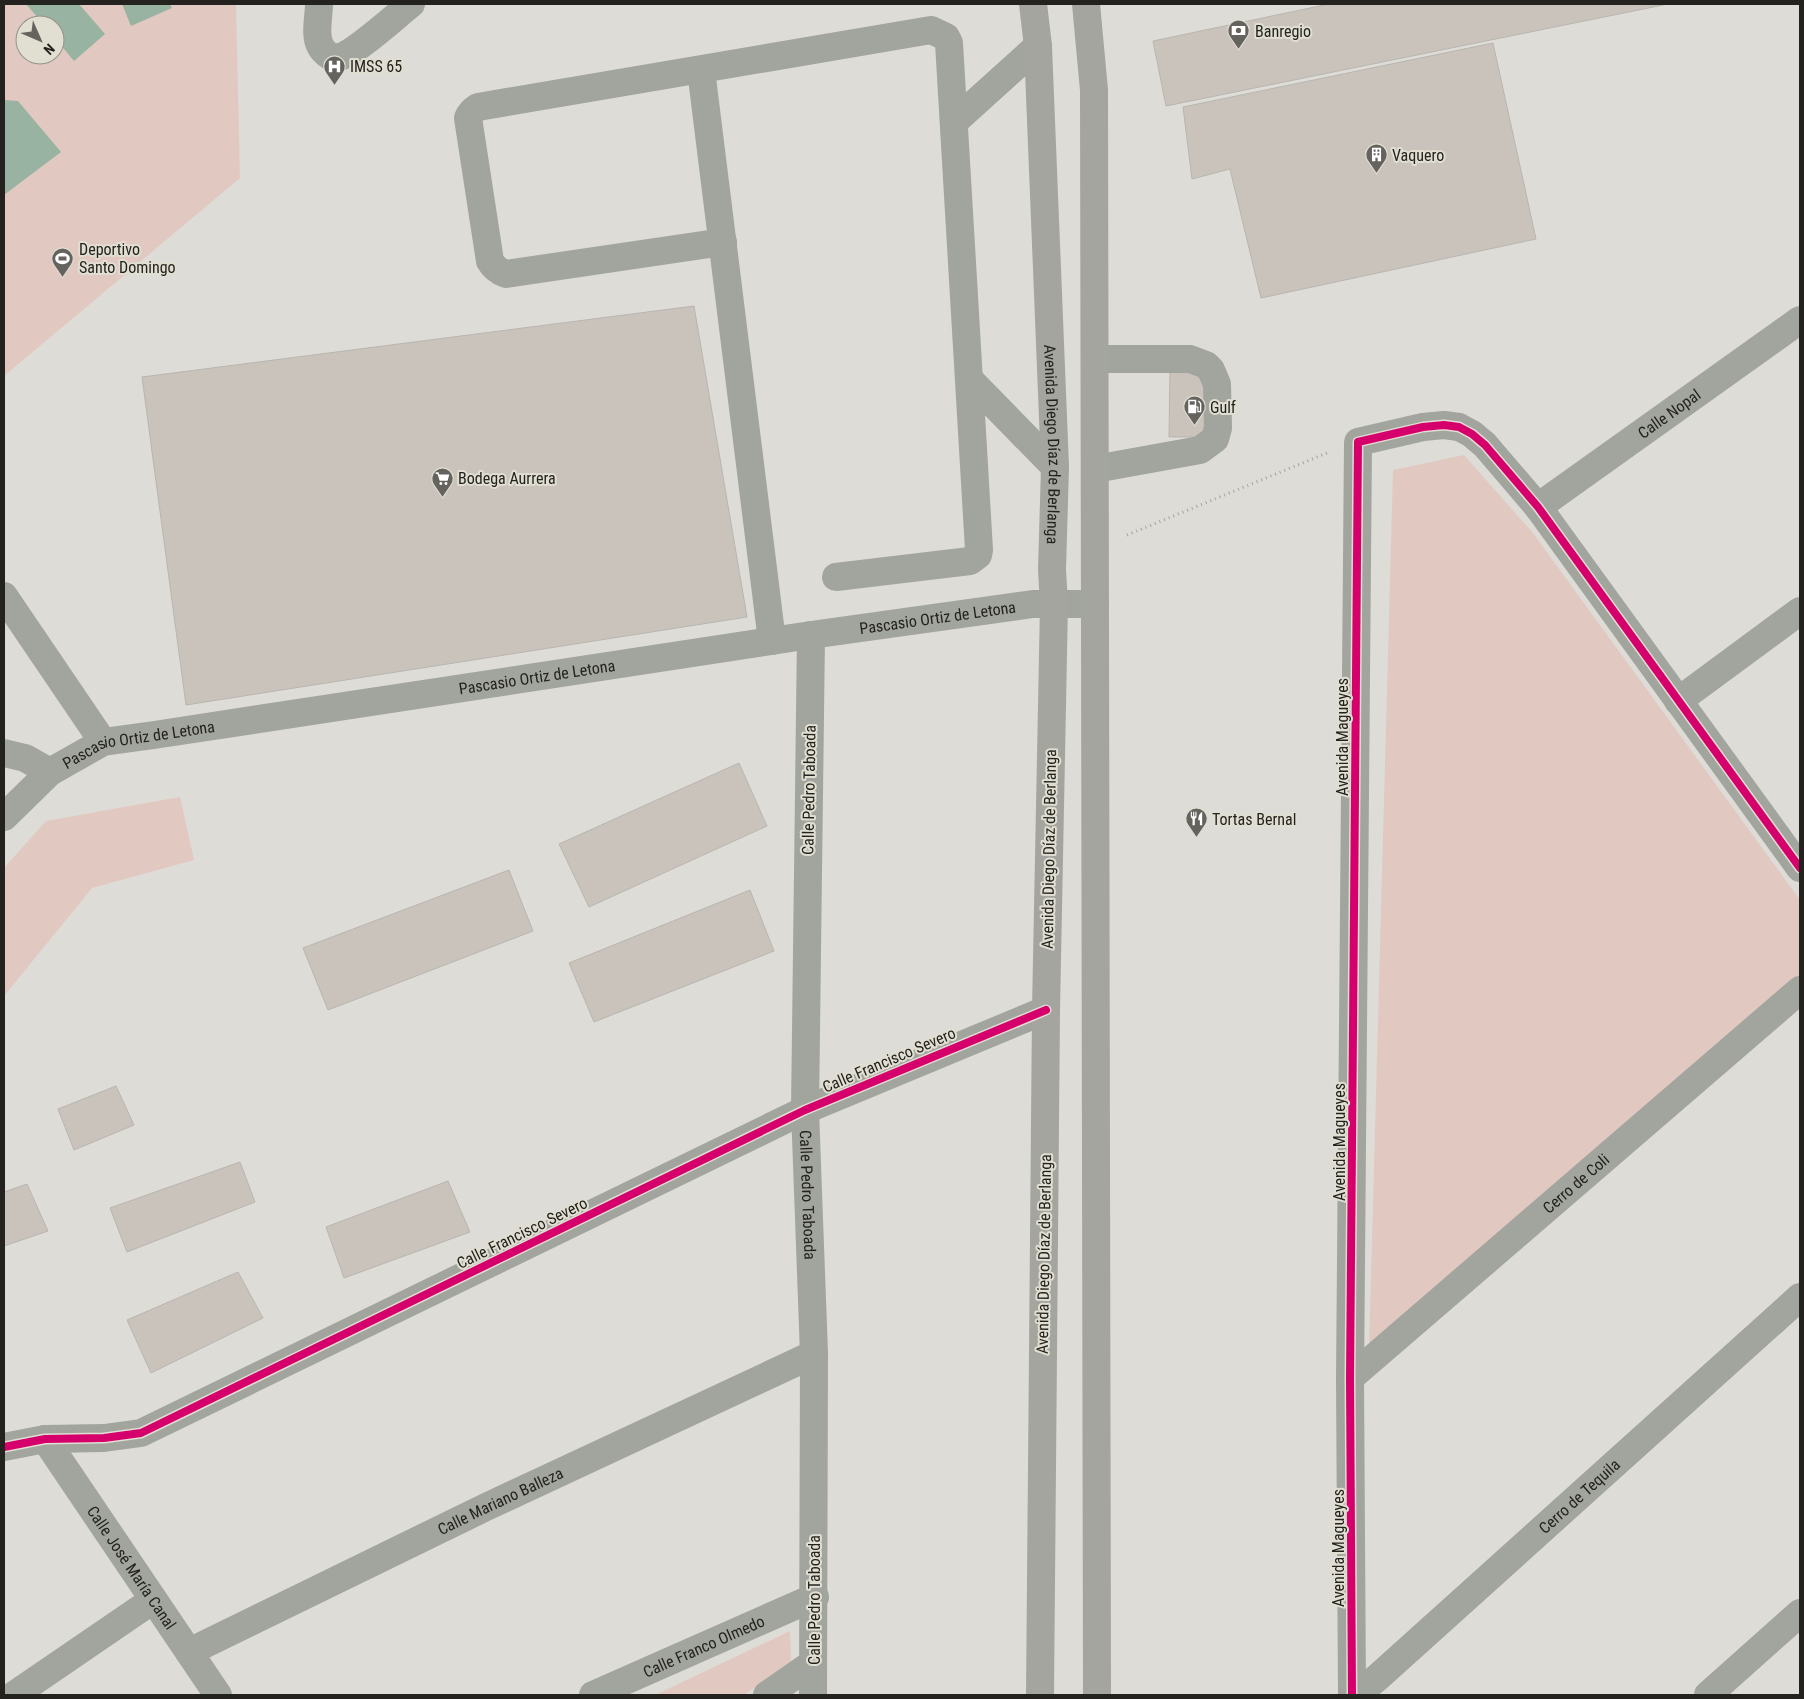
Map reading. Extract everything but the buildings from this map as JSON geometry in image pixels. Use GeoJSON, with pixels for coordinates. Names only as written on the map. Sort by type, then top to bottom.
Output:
{"type":"FeatureCollection","features":[{"type":"Feature","properties":{"kind":"main road","name":"Avenida Diego Díaz de Berlanga"},"geometry":{"type":"LineString","coordinates":[[1033,4],[1038,46],[1054,466],[1052,570],[1054,604],[1046,1010],[1040,1695]]}},
{"type":"Feature","properties":{"kind":"main road"},"geometry":{"type":"LineString","coordinates":[[1089,4],[1094,90],[1097,1695]]}},
{"type":"Feature","properties":{"kind":"street"},"geometry":{"type":"LineString","coordinates":[[319,4],[319,44],[329,56],[334,58],[341,57],[352,51],[411,4]]}},
{"type":"Feature","properties":{"kind":"street"},"geometry":{"type":"LineString","coordinates":[[723,242],[506,274],[494,267],[490,261],[468,118],[474,109],[478,107],[931,30],[946,38],[949,43],[955,121],[958,210],[980,544],[978,555],[970,561],[836,577]]}},
{"type":"Feature","properties":{"kind":"street"},"geometry":{"type":"LineString","coordinates":[[955,121],[1038,46]]}},
{"type":"Feature","properties":{"kind":"street"},"geometry":{"type":"LineString","coordinates":[[701,70],[772,641]]}},
{"type":"Feature","properties":{"kind":"street","name":"Calle Nopal"},"geometry":{"type":"LineString","coordinates":[[1538,507],[1800,320]]}},
{"type":"Feature","properties":{"kind":"street"},"geometry":{"type":"LineString","coordinates":[[1095,359],[1190,359],[1206,365],[1211,370],[1217,384],[1218,428],[1215,438],[1200,450],[1095,469]]}},
{"type":"Feature","properties":{"kind":"street"},"geometry":{"type":"LineString","coordinates":[[970,380],[1054,466]]}},
{"type":"Feature","properties":{"kind":"street"},"geometry":{"type":"LineString","coordinates":[[1358,442],[1424,427],[1444,425],[1459,427],[1472,434],[1485,445],[1538,507],[1800,868]]}},
{"type":"Feature","properties":{"kind":"street","name":"Avenida Magueyes"},"geometry":{"type":"LineString","coordinates":[[1352,1695],[1350,1378],[1358,442]]}},
{"type":"Feature","properties":{"kind":"street"},"geometry":{"type":"LineString","coordinates":[[4,596],[103,742]]}},
{"type":"Feature","properties":{"kind":"street","name":"Pascasio Ortiz de Letona"},"geometry":{"type":"LineString","coordinates":[[4,817],[50,772],[103,742],[154,736],[811,635],[1033,604],[1095,604]]}},
{"type":"Feature","properties":{"kind":"street"},"geometry":{"type":"LineString","coordinates":[[1678,701],[1800,611]]}},
{"type":"Feature","properties":{"kind":"street","name":"Calle Pedro Taboada"},"geometry":{"type":"LineString","coordinates":[[811,635],[805,1110],[814,1354],[815,1597],[813,1695]]}},
{"type":"Feature","properties":{"kind":"street"},"geometry":{"type":"LineString","coordinates":[[4,753],[25,758],[50,772]]}},
{"type":"Feature","properties":{"kind":"street","name":"Cerro de Coli"},"geometry":{"type":"LineString","coordinates":[[1350,1378],[1800,990]]}},
{"type":"Feature","properties":{"kind":"street","name":"Calle Francisco Severo"},"geometry":{"type":"LineString","coordinates":[[4,1447],[45,1439],[104,1438],[141,1433],[805,1110],[1046,1010]]}},
{"type":"Feature","properties":{"kind":"street","name":"Cerro de Tequila"},"geometry":{"type":"LineString","coordinates":[[1356,1695],[1378,1678],[1800,1297]]}},
{"type":"Feature","properties":{"kind":"street","name":"Calle Mariano Balleza"},"geometry":{"type":"LineString","coordinates":[[189,1652],[494,1503],[814,1354]]}},
{"type":"Feature","properties":{"kind":"street","name":"Calle José María Canal"},"geometry":{"type":"LineString","coordinates":[[45,1439],[218,1695]]}},
{"type":"Feature","properties":{"kind":"street","name":"Calle Franco Olmedo"},"geometry":{"type":"LineString","coordinates":[[593,1695],[815,1597]]}},
{"type":"Feature","properties":{"kind":"street"},"geometry":{"type":"LineString","coordinates":[[14,1695],[153,1600]]}},
{"type":"Feature","properties":{"kind":"street"},"geometry":{"type":"LineString","coordinates":[[1708,1695],[1800,1612]]}},
{"type":"Feature","properties":{"kind":"street"},"geometry":{"type":"LineString","coordinates":[[767,1695],[813,1663]]}},
{"type":"Feature","properties":{"kind":"path"},"geometry":{"type":"LineString","coordinates":[[1095,549],[1324,454],[1358,442]]}},
{"type":"Feature","properties":{"kind":"shaded area","name":"Deportivo Santo Domingo"},"geometry":{"type":"Polygon","coordinates":[[[4,4],[236,4],[240,178],[4,376],[4,4]]]}},
{"type":"Feature","properties":{"kind":"shaded area"},"geometry":{"type":"Polygon","coordinates":[[[26,4],[79,4],[105,34],[74,61],[65,50],[65,15],[35,15],[26,4]]]}},
{"type":"Feature","properties":{"kind":"shaded area"},"geometry":{"type":"Polygon","coordinates":[[[122,4],[170,4],[172,8],[131,26],[122,4]]]}},
{"type":"Feature","properties":{"kind":"shaded area"},"geometry":{"type":"Polygon","coordinates":[[[4,100],[18,101],[61,152],[4,195],[4,100]]]}},
{"type":"Feature","properties":{"kind":"shaded area"},"geometry":{"type":"Polygon","coordinates":[[[1464,455],[1533,533],[1800,900],[1800,982],[1369,1350],[1393,470],[1464,455]]]}},
{"type":"Feature","properties":{"kind":"shaded area"},"geometry":{"type":"Polygon","coordinates":[[[180,797],[194,860],[92,888],[4,996],[4,868],[46,821],[180,797]]]}},
{"type":"Feature","properties":{"kind":"shaded area"},"geometry":{"type":"Polygon","coordinates":[[[790,1631],[791,1663],[744,1695],[655,1695],[790,1631]]]}},
{"type":"Feature","properties":{"kind":"cycle path"},"geometry":{"type":"LineString","coordinates":[[1352,1695],[1350,1378],[1358,442],[1423,427],[1444,425],[1459,427],[1472,434],[1485,445],[1538,507],[1800,868]]}},
{"type":"Feature","properties":{"kind":"cycle path"},"geometry":{"type":"LineString","coordinates":[[4,1447],[45,1439],[104,1438],[141,1433],[805,1110],[1046,1010]]}},
{"type":"Feature","properties":{"kind":"place","name":"Banregio"},"geometry":{"type":"Point","coordinates":[1239,50]}},
{"type":"Feature","properties":{"kind":"place","name":"IMSS 65"},"geometry":{"type":"Point","coordinates":[334,85]}},
{"type":"Feature","properties":{"kind":"place","name":"Vaquero"},"geometry":{"type":"Point","coordinates":[1376,174]}},
{"type":"Feature","properties":{"kind":"place","name":"Deportivo Santo Domingo"},"geometry":{"type":"Point","coordinates":[63,277]}},
{"type":"Feature","properties":{"kind":"place","name":"Gulf"},"geometry":{"type":"Point","coordinates":[1194,426]}},
{"type":"Feature","properties":{"kind":"place","name":"Bodega Aurrera"},"geometry":{"type":"Point","coordinates":[442,497]}},
{"type":"Feature","properties":{"kind":"place","name":"Tortas Bernal"},"geometry":{"type":"Point","coordinates":[1196,838]}}]}
